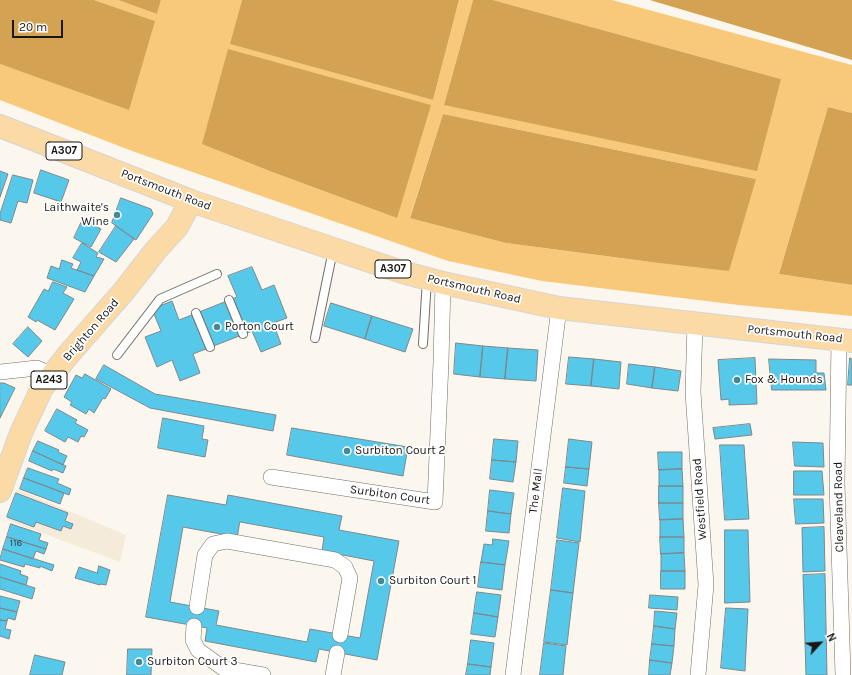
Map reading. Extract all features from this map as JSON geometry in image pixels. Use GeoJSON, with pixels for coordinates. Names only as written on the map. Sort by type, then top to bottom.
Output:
{"type":"FeatureCollection","features":[{"type":"Feature","properties":{"kind":"main road","name":"Portsmouth Road"},"geometry":{"type":"LineString","coordinates":[[0,126],[191,201],[402,272],[435,281],[559,308],[845,340]]}},
{"type":"Feature","properties":{"kind":"main road","name":"Brighton Road"},"geometry":{"type":"LineString","coordinates":[[0,491],[21,433],[42,388],[68,355],[124,291],[156,250],[177,227],[191,201]]}},
{"type":"Feature","properties":{"kind":"street","name":"Surbiton Court"},"geometry":{"type":"LineString","coordinates":[[271,477],[435,502],[441,362],[435,281]]}},
{"type":"Feature","properties":{"kind":"street","name":"The Mall"},"geometry":{"type":"LineString","coordinates":[[513,675],[559,308]]}},
{"type":"Feature","properties":{"kind":"street","name":"Westfield Road"},"geometry":{"type":"LineString","coordinates":[[695,323],[693,392],[706,585],[698,675]]}},
{"type":"Feature","properties":{"kind":"street","name":"Cleaveland Road"},"geometry":{"type":"LineString","coordinates":[[842,675],[837,482],[845,340]]}},
{"type":"Feature","properties":{"kind":"street"},"geometry":{"type":"LineString","coordinates":[[0,372],[36,368],[53,375]]}},
{"type":"Feature","properties":{"kind":"street"},"geometry":{"type":"LineString","coordinates":[[197,607],[205,555],[213,544],[227,541],[335,560],[344,567],[350,578],[340,635]]}},
{"type":"Feature","properties":{"kind":"street"},"geometry":{"type":"LineString","coordinates":[[194,626],[193,640],[198,650],[217,664],[223,668],[263,675]]}},
{"type":"Feature","properties":{"kind":"street"},"geometry":{"type":"LineString","coordinates":[[333,675],[337,653]]}},
{"type":"Feature","properties":{"kind":"lane"},"geometry":{"type":"LineString","coordinates":[[315,338],[333,249]]}},
{"type":"Feature","properties":{"kind":"lane"},"geometry":{"type":"LineString","coordinates":[[117,355],[160,299],[217,274]]}},
{"type":"Feature","properties":{"kind":"lane"},"geometry":{"type":"LineString","coordinates":[[424,344],[435,281]]}},
{"type":"Feature","properties":{"kind":"lane"},"geometry":{"type":"LineString","coordinates":[[229,300],[243,334]]}},
{"type":"Feature","properties":{"kind":"lane"},"geometry":{"type":"LineString","coordinates":[[196,313],[210,347]]}},
{"type":"Feature","properties":{"kind":"shaded area"},"geometry":{"type":"Polygon","coordinates":[[[0,0],[94,0],[155,21],[129,110],[0,64],[0,0]]]}},
{"type":"Feature","properties":{"kind":"shaded area"},"geometry":{"type":"Polygon","coordinates":[[[94,0],[118,0],[157,14],[161,0],[242,0],[231,44],[433,100],[459,0],[473,0],[444,105],[781,79],[493,0],[612,0],[852,65],[852,113],[828,107],[779,274],[852,285],[852,316],[739,305],[542,281],[448,261],[132,151],[0,100],[0,64],[38,76],[155,21],[94,0]],[[443,114],[410,217],[506,243],[651,262],[756,180],[756,179],[443,114]],[[203,144],[272,172],[397,218],[203,144]]]}},
{"type":"Feature","properties":{"kind":"shaded area"},"geometry":{"type":"Polygon","coordinates":[[[118,0],[161,0],[157,14],[118,0]]]}},
{"type":"Feature","properties":{"kind":"shaded area"},"geometry":{"type":"Polygon","coordinates":[[[242,0],[459,0],[433,100],[230,44],[242,0]]]}},
{"type":"Feature","properties":{"kind":"shaded area"},"geometry":{"type":"Polygon","coordinates":[[[473,0],[493,0],[781,79],[757,171],[444,105],[473,0]]]}},
{"type":"Feature","properties":{"kind":"shaded area"},"geometry":{"type":"Polygon","coordinates":[[[650,0],[852,0],[852,60],[653,1],[650,0]]]}},
{"type":"Feature","properties":{"kind":"shaded area"},"geometry":{"type":"Polygon","coordinates":[[[228,49],[431,105],[397,218],[272,172],[202,144],[228,49]]]}},
{"type":"Feature","properties":{"kind":"shaded area"},"geometry":{"type":"Polygon","coordinates":[[[828,107],[852,113],[852,285],[779,274],[828,107]]]}},
{"type":"Feature","properties":{"kind":"shaded area"},"geometry":{"type":"Polygon","coordinates":[[[443,114],[756,179],[729,271],[506,243],[410,218],[443,114]]]}},
{"type":"Feature","properties":{"kind":"shaded area"},"geometry":{"type":"Polygon","coordinates":[[[17,489],[126,535],[120,562],[7,520],[17,489]]]}},
{"type":"Feature","properties":{"kind":"building"},"geometry":{"type":"Polygon","coordinates":[[[41,170],[69,180],[61,202],[34,193],[41,170]]]}},
{"type":"Feature","properties":{"kind":"building"},"geometry":{"type":"Polygon","coordinates":[[[0,171],[8,174],[0,197],[0,171]]]}},
{"type":"Feature","properties":{"kind":"building"},"geometry":{"type":"Polygon","coordinates":[[[13,175],[33,180],[27,203],[18,201],[11,223],[0,220],[0,214],[13,175]]]}},
{"type":"Feature","properties":{"kind":"building"},"geometry":{"type":"Polygon","coordinates":[[[121,198],[151,209],[153,214],[136,240],[112,223],[121,198]]]}},
{"type":"Feature","properties":{"kind":"building"},"geometry":{"type":"Polygon","coordinates":[[[83,219],[101,229],[91,247],[74,238],[83,219]]]}},
{"type":"Feature","properties":{"kind":"building"},"geometry":{"type":"Polygon","coordinates":[[[116,226],[134,239],[116,262],[99,252],[116,226]]]}},
{"type":"Feature","properties":{"kind":"building"},"geometry":{"type":"Polygon","coordinates":[[[82,243],[98,253],[96,257],[104,259],[94,276],[77,270],[81,262],[73,258],[82,243]]]}},
{"type":"Feature","properties":{"kind":"building"},"geometry":{"type":"Polygon","coordinates":[[[62,260],[73,264],[71,268],[94,276],[85,292],[47,278],[51,266],[59,269],[62,260]]]}},
{"type":"Feature","properties":{"kind":"building","name":"Porton Court"},"geometry":{"type":"Polygon","coordinates":[[[252,267],[262,290],[274,285],[287,318],[273,323],[281,344],[261,352],[252,331],[193,354],[200,373],[180,381],[172,360],[157,367],[145,337],[161,331],[152,309],[172,301],[179,320],[237,297],[228,276],[252,267]]]}},
{"type":"Feature","properties":{"kind":"building"},"geometry":{"type":"Polygon","coordinates":[[[53,282],[67,287],[63,293],[74,299],[55,330],[37,320],[36,322],[28,317],[44,289],[48,291],[53,282]]]}},
{"type":"Feature","properties":{"kind":"building"},"geometry":{"type":"Polygon","coordinates":[[[331,303],[372,316],[365,339],[324,326],[331,303]]]}},
{"type":"Feature","properties":{"kind":"building"},"geometry":{"type":"Polygon","coordinates":[[[372,316],[413,329],[405,352],[365,339],[372,316]]]}},
{"type":"Feature","properties":{"kind":"building"},"geometry":{"type":"Polygon","coordinates":[[[28,327],[42,341],[28,357],[13,344],[28,327]]]}},
{"type":"Feature","properties":{"kind":"building"},"geometry":{"type":"Polygon","coordinates":[[[456,343],[483,346],[480,377],[454,374],[456,343]]]}},
{"type":"Feature","properties":{"kind":"building"},"geometry":{"type":"Polygon","coordinates":[[[483,346],[508,348],[505,379],[480,377],[483,346]]]}},
{"type":"Feature","properties":{"kind":"building"},"geometry":{"type":"Polygon","coordinates":[[[508,348],[538,350],[536,381],[505,379],[508,348]]]}},
{"type":"Feature","properties":{"kind":"building"},"geometry":{"type":"Polygon","coordinates":[[[569,357],[594,359],[591,386],[566,384],[569,357]]]}},
{"type":"Feature","properties":{"kind":"building","name":"Fox & Hounds"},"geometry":{"type":"Polygon","coordinates":[[[755,358],[757,404],[729,405],[729,399],[721,400],[718,360],[755,358]]]}},
{"type":"Feature","properties":{"kind":"building"},"geometry":{"type":"Polygon","coordinates":[[[850,358],[852,359],[852,385],[848,385],[850,358]]]}},
{"type":"Feature","properties":{"kind":"building"},"geometry":{"type":"Polygon","coordinates":[[[594,359],[621,362],[619,389],[591,386],[594,359]]]}},
{"type":"Feature","properties":{"kind":"building"},"geometry":{"type":"Polygon","coordinates":[[[769,359],[816,360],[816,373],[824,373],[826,390],[772,390],[769,359]]]}},
{"type":"Feature","properties":{"kind":"building"},"geometry":{"type":"Polygon","coordinates":[[[629,364],[655,367],[652,388],[627,384],[629,364]]]}},
{"type":"Feature","properties":{"kind":"building"},"geometry":{"type":"Polygon","coordinates":[[[104,365],[155,394],[276,415],[273,431],[150,408],[96,379],[104,365]]]}},
{"type":"Feature","properties":{"kind":"building"},"geometry":{"type":"Polygon","coordinates":[[[655,367],[681,371],[678,391],[652,388],[655,367]]]}},
{"type":"Feature","properties":{"kind":"building"},"geometry":{"type":"Polygon","coordinates":[[[85,374],[111,389],[105,399],[103,398],[94,413],[89,409],[86,414],[70,405],[72,402],[64,397],[76,375],[82,378],[85,374]]]}},
{"type":"Feature","properties":{"kind":"building"},"geometry":{"type":"Polygon","coordinates":[[[0,383],[4,383],[15,388],[0,418],[0,383]]]}},
{"type":"Feature","properties":{"kind":"building"},"geometry":{"type":"Polygon","coordinates":[[[57,409],[77,420],[75,423],[88,430],[84,437],[81,436],[78,442],[68,437],[65,442],[45,431],[57,409]]]}},
{"type":"Feature","properties":{"kind":"building"},"geometry":{"type":"Polygon","coordinates":[[[163,418],[204,426],[202,439],[208,440],[205,457],[158,448],[163,418]]]}},
{"type":"Feature","properties":{"kind":"building"},"geometry":{"type":"Polygon","coordinates":[[[750,424],[752,435],[715,439],[713,428],[750,424]]]}},
{"type":"Feature","properties":{"kind":"building","name":"Surbiton Court 2"},"geometry":{"type":"Polygon","coordinates":[[[292,428],[408,447],[403,476],[287,455],[292,428]]]}},
{"type":"Feature","properties":{"kind":"building"},"geometry":{"type":"Polygon","coordinates":[[[494,439],[518,441],[516,462],[492,460],[494,439]]]}},
{"type":"Feature","properties":{"kind":"building"},"geometry":{"type":"Polygon","coordinates":[[[569,439],[592,442],[589,469],[566,467],[569,439]]]}},
{"type":"Feature","properties":{"kind":"building"},"geometry":{"type":"Polygon","coordinates":[[[38,441],[59,450],[58,452],[67,456],[63,465],[33,451],[38,441]]]}},
{"type":"Feature","properties":{"kind":"building"},"geometry":{"type":"Polygon","coordinates":[[[793,442],[823,443],[824,467],[795,466],[793,442]]]}},
{"type":"Feature","properties":{"kind":"building"},"geometry":{"type":"Polygon","coordinates":[[[720,445],[744,445],[749,519],[725,520],[720,445]]]}},
{"type":"Feature","properties":{"kind":"building"},"geometry":{"type":"Polygon","coordinates":[[[33,451],[66,466],[63,473],[53,469],[52,471],[29,461],[33,451]]]}},
{"type":"Feature","properties":{"kind":"building"},"geometry":{"type":"Polygon","coordinates":[[[658,452],[682,452],[682,469],[659,470],[658,452]]]}},
{"type":"Feature","properties":{"kind":"building"},"geometry":{"type":"Polygon","coordinates":[[[492,460],[516,462],[513,482],[490,479],[492,460]]]}},
{"type":"Feature","properties":{"kind":"building"},"geometry":{"type":"Polygon","coordinates":[[[566,467],[589,469],[587,486],[564,483],[566,467]]]}},
{"type":"Feature","properties":{"kind":"building"},"geometry":{"type":"Polygon","coordinates":[[[28,468],[59,479],[57,483],[71,489],[69,495],[24,478],[28,468]]]}},
{"type":"Feature","properties":{"kind":"building"},"geometry":{"type":"Polygon","coordinates":[[[682,469],[683,486],[659,486],[659,470],[682,469]]]}},
{"type":"Feature","properties":{"kind":"building"},"geometry":{"type":"Polygon","coordinates":[[[794,471],[822,471],[824,495],[794,495],[794,471]]]}},
{"type":"Feature","properties":{"kind":"building"},"geometry":{"type":"Polygon","coordinates":[[[24,478],[64,493],[60,504],[20,489],[24,478]]]}},
{"type":"Feature","properties":{"kind":"building"},"geometry":{"type":"Polygon","coordinates":[[[659,486],[683,486],[683,503],[659,503],[659,486]]]}},
{"type":"Feature","properties":{"kind":"building"},"geometry":{"type":"Polygon","coordinates":[[[563,488],[585,491],[580,542],[557,538],[563,488]]]}},
{"type":"Feature","properties":{"kind":"building"},"geometry":{"type":"Polygon","coordinates":[[[490,490],[514,493],[511,514],[488,511],[490,490]]]}},
{"type":"Feature","properties":{"kind":"building"},"geometry":{"type":"Polygon","coordinates":[[[16,493],[68,513],[65,521],[73,524],[71,529],[63,526],[61,531],[36,522],[34,527],[7,517],[16,493]]]}},
{"type":"Feature","properties":{"kind":"building","name":"Surbiton Court 1"},"geometry":{"type":"Polygon","coordinates":[[[168,495],[226,505],[228,495],[342,516],[339,530],[399,541],[377,660],[319,649],[316,662],[205,641],[207,628],[146,617],[168,495]],[[240,522],[237,537],[183,527],[170,602],[219,611],[216,625],[307,642],[310,629],[360,638],[374,561],[322,551],[324,537],[240,522]]]}},
{"type":"Feature","properties":{"kind":"building"},"geometry":{"type":"Polygon","coordinates":[[[794,499],[823,499],[824,523],[796,524],[794,499]]]}},
{"type":"Feature","properties":{"kind":"building"},"geometry":{"type":"Polygon","coordinates":[[[659,503],[683,503],[683,519],[660,520],[659,503]]]}},
{"type":"Feature","properties":{"kind":"building"},"geometry":{"type":"Polygon","coordinates":[[[488,511],[511,514],[509,533],[486,531],[488,511]]]}},
{"type":"Feature","properties":{"kind":"building"},"geometry":{"type":"Polygon","coordinates":[[[683,519],[684,537],[660,537],[660,520],[683,519]]]}},
{"type":"Feature","properties":{"kind":"building"},"geometry":{"type":"Polygon","coordinates":[[[11,524],[41,534],[39,540],[48,543],[46,549],[7,537],[11,524]]]}},
{"type":"Feature","properties":{"kind":"building"},"geometry":{"type":"Polygon","coordinates":[[[824,527],[825,571],[803,572],[802,528],[824,527]]]}},
{"type":"Feature","properties":{"kind":"building"},"geometry":{"type":"Polygon","coordinates":[[[725,530],[748,530],[750,602],[725,603],[725,530]]]}},
{"type":"Feature","properties":{"kind":"building"},"geometry":{"type":"Polygon","coordinates":[[[7,537],[46,549],[44,554],[36,551],[33,559],[3,549],[7,537]]]}},
{"type":"Feature","properties":{"kind":"building"},"geometry":{"type":"Polygon","coordinates":[[[660,537],[684,537],[684,553],[661,554],[660,537]]]}},
{"type":"Feature","properties":{"kind":"building"},"geometry":{"type":"Polygon","coordinates":[[[493,539],[509,541],[505,565],[481,562],[484,544],[492,545],[493,539]]]}},
{"type":"Feature","properties":{"kind":"building"},"geometry":{"type":"Polygon","coordinates":[[[557,540],[579,543],[573,593],[551,590],[557,540]]]}},
{"type":"Feature","properties":{"kind":"building"},"geometry":{"type":"Polygon","coordinates":[[[3,549],[54,565],[52,571],[40,566],[40,568],[25,564],[24,567],[0,560],[3,549]]]}},
{"type":"Feature","properties":{"kind":"building"},"geometry":{"type":"Polygon","coordinates":[[[684,553],[685,571],[661,571],[661,554],[684,553]]]}},
{"type":"Feature","properties":{"kind":"building"},"geometry":{"type":"Polygon","coordinates":[[[481,562],[505,565],[502,590],[478,587],[481,562]]]}},
{"type":"Feature","properties":{"kind":"building"},"geometry":{"type":"Polygon","coordinates":[[[0,564],[21,571],[20,574],[28,577],[26,585],[0,577],[0,564]]]}},
{"type":"Feature","properties":{"kind":"building"},"geometry":{"type":"Polygon","coordinates":[[[99,566],[110,570],[106,585],[100,585],[75,578],[79,567],[97,573],[99,566]]]}},
{"type":"Feature","properties":{"kind":"building"},"geometry":{"type":"Polygon","coordinates":[[[661,571],[685,571],[685,589],[661,589],[661,571]]]}},
{"type":"Feature","properties":{"kind":"building"},"geometry":{"type":"Polygon","coordinates":[[[825,574],[827,675],[806,675],[803,575],[825,574]]]}},
{"type":"Feature","properties":{"kind":"building"},"geometry":{"type":"Polygon","coordinates":[[[0,577],[35,588],[32,599],[0,589],[0,577]]]}},
{"type":"Feature","properties":{"kind":"building"},"geometry":{"type":"Polygon","coordinates":[[[551,590],[573,593],[567,645],[544,642],[551,590]]]}},
{"type":"Feature","properties":{"kind":"building"},"geometry":{"type":"Polygon","coordinates":[[[477,592],[501,595],[498,617],[474,613],[477,592]]]}},
{"type":"Feature","properties":{"kind":"building"},"geometry":{"type":"Polygon","coordinates":[[[650,595],[678,597],[677,610],[649,608],[650,595]]]}},
{"type":"Feature","properties":{"kind":"building"},"geometry":{"type":"Polygon","coordinates":[[[0,596],[20,601],[17,612],[0,608],[0,596]]]}},
{"type":"Feature","properties":{"kind":"building"},"geometry":{"type":"Polygon","coordinates":[[[0,608],[17,612],[15,620],[8,618],[7,621],[0,620],[0,608]]]}},
{"type":"Feature","properties":{"kind":"building"},"geometry":{"type":"Polygon","coordinates":[[[726,608],[748,609],[745,671],[721,668],[726,608]]]}},
{"type":"Feature","properties":{"kind":"building"},"geometry":{"type":"Polygon","coordinates":[[[655,611],[677,613],[675,629],[654,626],[655,611]]]}},
{"type":"Feature","properties":{"kind":"building"},"geometry":{"type":"Polygon","coordinates":[[[474,613],[498,617],[495,637],[471,634],[474,613]]]}},
{"type":"Feature","properties":{"kind":"building"},"geometry":{"type":"Polygon","coordinates":[[[0,620],[7,621],[5,629],[11,630],[9,639],[0,636],[0,620]]]}},
{"type":"Feature","properties":{"kind":"building"},"geometry":{"type":"Polygon","coordinates":[[[654,626],[675,629],[674,646],[652,644],[654,626]]]}},
{"type":"Feature","properties":{"kind":"building"},"geometry":{"type":"Polygon","coordinates":[[[471,640],[494,643],[491,667],[468,664],[471,640]]]}},
{"type":"Feature","properties":{"kind":"building"},"geometry":{"type":"Polygon","coordinates":[[[544,643],[566,646],[563,675],[540,675],[544,643]]]}},
{"type":"Feature","properties":{"kind":"building"},"geometry":{"type":"Polygon","coordinates":[[[652,644],[674,646],[672,663],[650,660],[652,644]]]}},
{"type":"Feature","properties":{"kind":"building","name":"Surbiton Court 3"},"geometry":{"type":"Polygon","coordinates":[[[128,649],[152,649],[151,675],[127,675],[128,649]]]}},
{"type":"Feature","properties":{"kind":"building"},"geometry":{"type":"Polygon","coordinates":[[[35,655],[65,662],[62,675],[30,675],[35,655]]]}},
{"type":"Feature","properties":{"kind":"building"},"geometry":{"type":"Polygon","coordinates":[[[650,660],[672,663],[670,675],[649,675],[650,660]]]}},
{"type":"Feature","properties":{"kind":"building"},"geometry":{"type":"Polygon","coordinates":[[[468,664],[491,667],[490,675],[466,675],[468,664]]]}},
{"type":"Feature","properties":{"kind":"place","name":"Laithwaite's Wine"},"geometry":{"type":"Point","coordinates":[117,215]}},
{"type":"Feature","properties":{"kind":"place","name":"Porton Court"},"geometry":{"type":"Point","coordinates":[217,327]}},
{"type":"Feature","properties":{"kind":"place","name":"Fox & Hounds"},"geometry":{"type":"Point","coordinates":[737,380]}},
{"type":"Feature","properties":{"kind":"place","name":"Surbiton Court 2"},"geometry":{"type":"Point","coordinates":[347,451]}},
{"type":"Feature","properties":{"kind":"place","name":"Surbiton Court 1"},"geometry":{"type":"Point","coordinates":[381,581]}},
{"type":"Feature","properties":{"kind":"place","name":"Surbiton Court 3"},"geometry":{"type":"Point","coordinates":[139,662]}}]}
